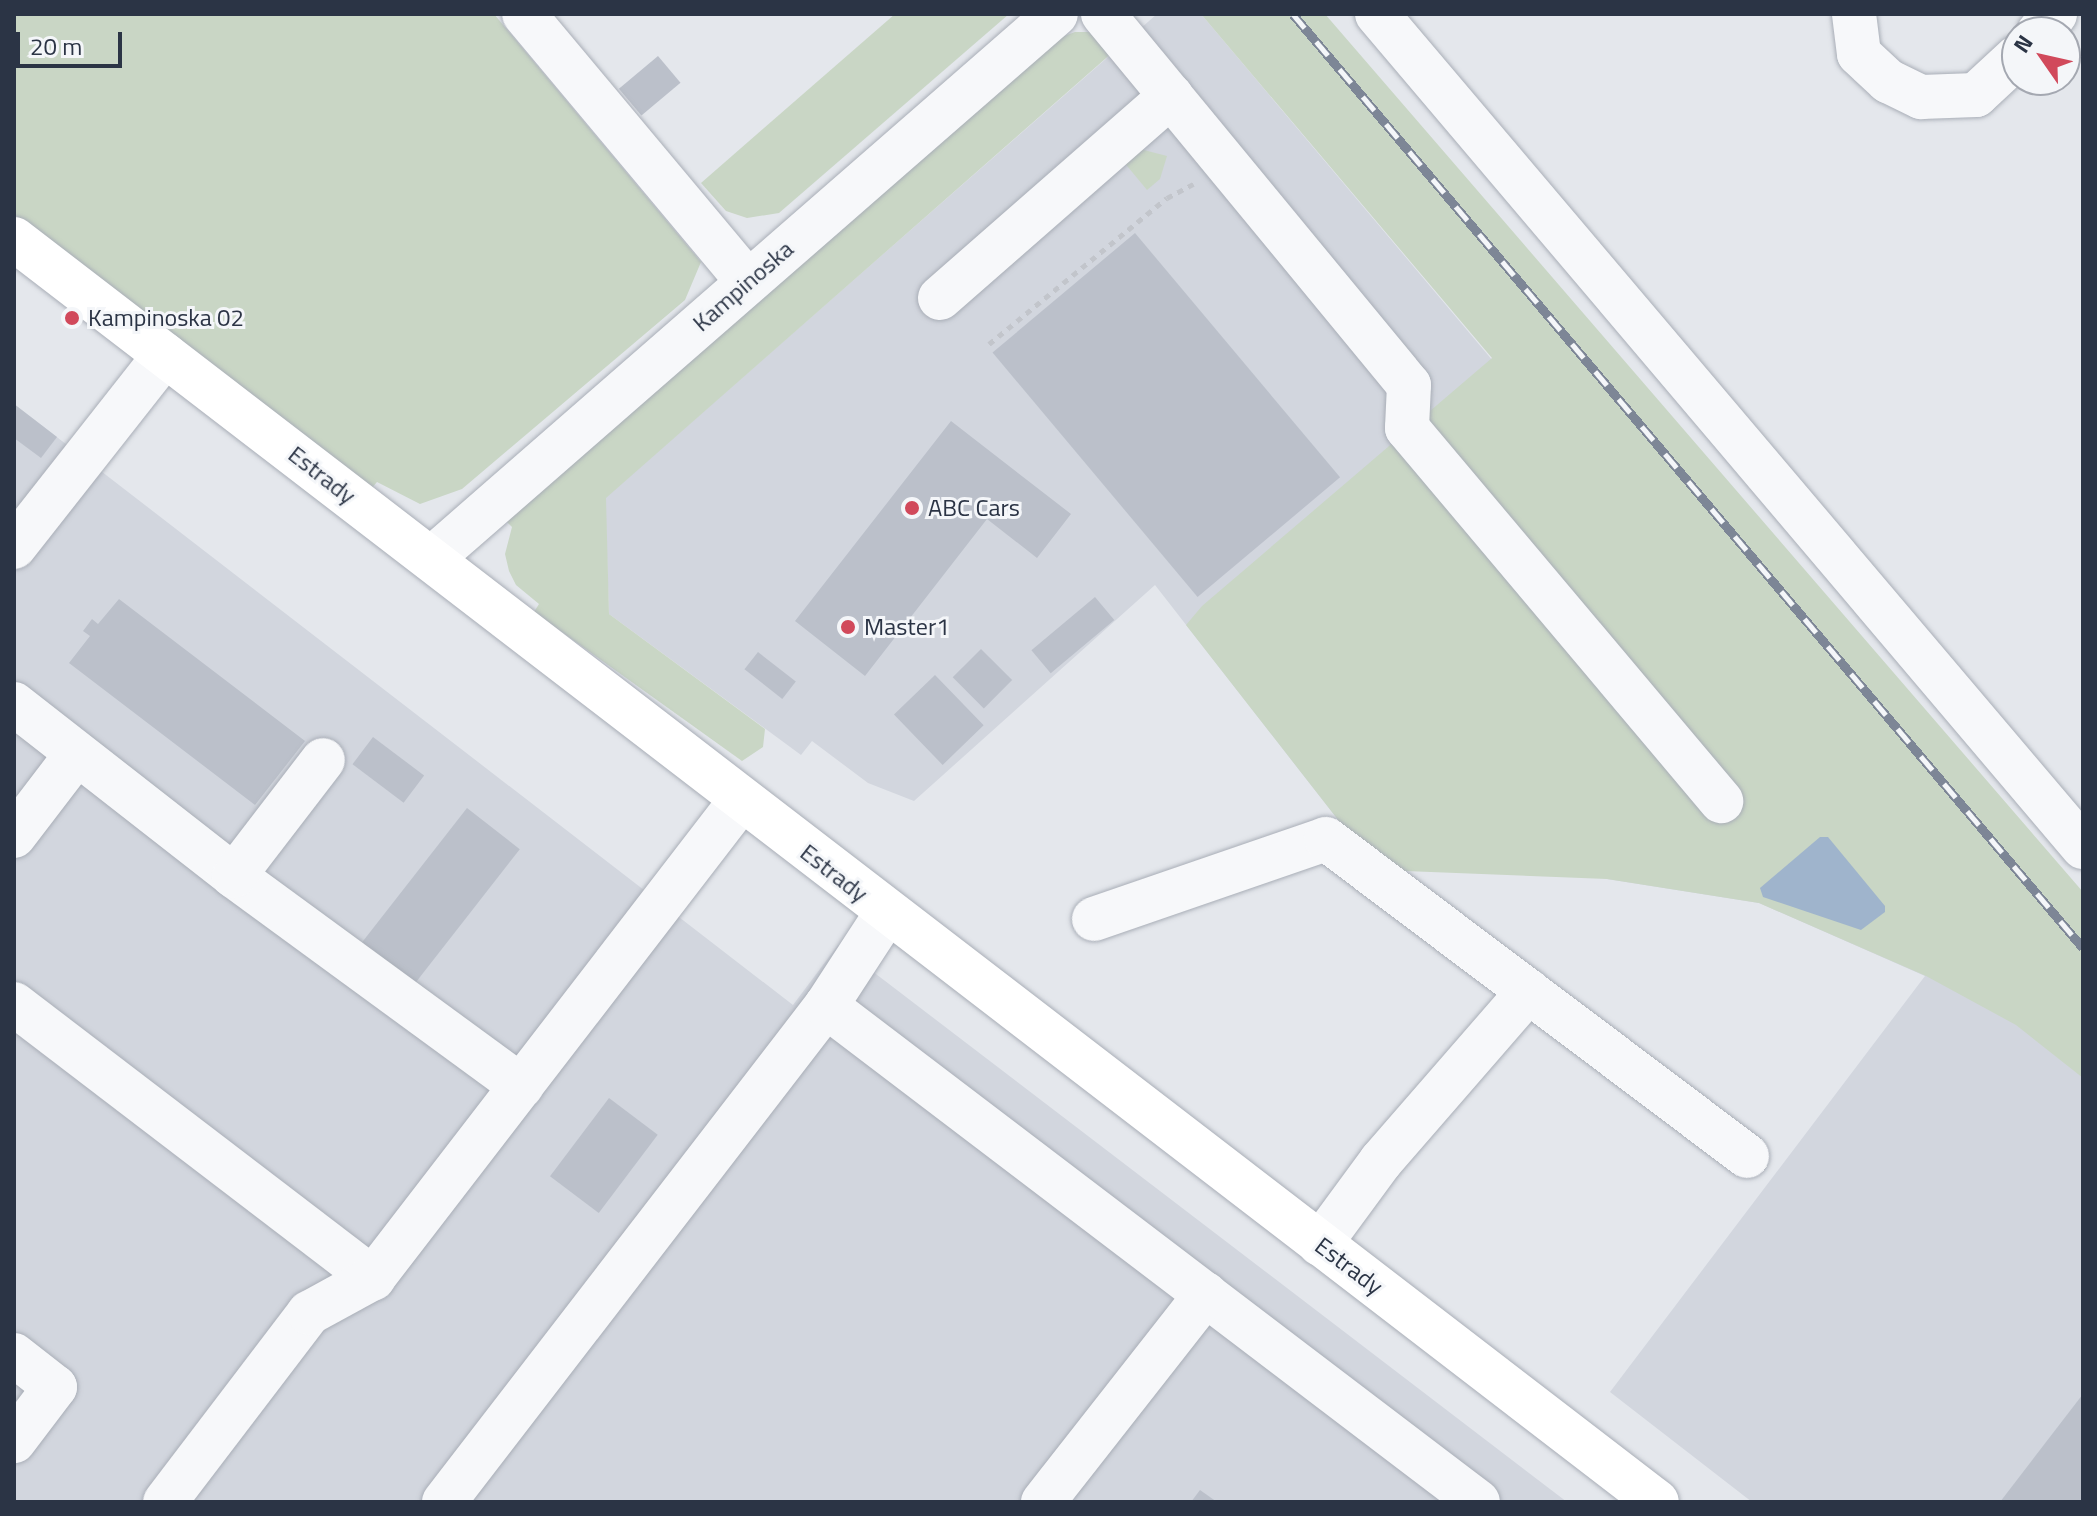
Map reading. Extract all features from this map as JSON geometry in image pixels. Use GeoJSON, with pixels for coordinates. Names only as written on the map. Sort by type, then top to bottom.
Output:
{"type":"FeatureCollection","features":[{"type":"Feature","properties":{"kind":"main road","name":"Estrady"},"geometry":{"type":"LineString","coordinates":[[14,239],[886,914],[1657,1502]]}},
{"type":"Feature","properties":{"kind":"street"},"geometry":{"type":"LineString","coordinates":[[524,14],[748,282]]}},
{"type":"Feature","properties":{"kind":"street","name":"Kampinoska"},"geometry":{"type":"LineString","coordinates":[[431,559],[1056,14]]}},
{"type":"Feature","properties":{"kind":"street"},"geometry":{"type":"LineString","coordinates":[[1103,14],[1409,385],[1407,428],[1721,801]]}},
{"type":"Feature","properties":{"kind":"street"},"geometry":{"type":"LineString","coordinates":[[1377,14],[2083,847]]}},
{"type":"Feature","properties":{"kind":"street"},"geometry":{"type":"LineString","coordinates":[[1854,14],[1859,54],[1888,81],[1921,97],[1976,95],[2001,72]]}},
{"type":"Feature","properties":{"kind":"street"},"geometry":{"type":"LineString","coordinates":[[940,298],[1171,96]]}},
{"type":"Feature","properties":{"kind":"street"},"geometry":{"type":"LineString","coordinates":[[14,547],[165,355]]}},
{"type":"Feature","properties":{"kind":"street"},"geometry":{"type":"LineString","coordinates":[[14,704],[234,876],[521,1086]]}},
{"type":"Feature","properties":{"kind":"street"},"geometry":{"type":"LineString","coordinates":[[14,836],[76,755]]}},
{"type":"Feature","properties":{"kind":"street"},"geometry":{"type":"LineString","coordinates":[[234,876],[323,760]]}},
{"type":"Feature","properties":{"kind":"street"},"geometry":{"type":"LineString","coordinates":[[165,1502],[309,1313],[373,1278],[741,800]]}},
{"type":"Feature","properties":{"kind":"street"},"geometry":{"type":"LineString","coordinates":[[1094,919],[1326,839],[1747,1156]]}},
{"type":"Feature","properties":{"kind":"street"},"geometry":{"type":"LineString","coordinates":[[444,1502],[826,1006],[886,914]]}},
{"type":"Feature","properties":{"kind":"street"},"geometry":{"type":"LineString","coordinates":[[1320,1244],[1381,1161],[1529,991]]}},
{"type":"Feature","properties":{"kind":"street"},"geometry":{"type":"LineString","coordinates":[[14,1004],[373,1278]]}},
{"type":"Feature","properties":{"kind":"street"},"geometry":{"type":"LineString","coordinates":[[826,1006],[1478,1502]]}},
{"type":"Feature","properties":{"kind":"street"},"geometry":{"type":"LineString","coordinates":[[1043,1502],[1206,1294]]}},
{"type":"Feature","properties":{"kind":"street"},"geometry":{"type":"LineString","coordinates":[[14,1355],[55,1387],[14,1441]]}},
{"type":"Feature","properties":{"kind":"path"},"geometry":{"type":"LineString","coordinates":[[989,344],[1167,198],[1230,165]]}},
{"type":"Feature","properties":{"kind":"shaded area"},"geometry":{"type":"Polygon","coordinates":[[[1157,14],[1201,14],[2083,1062],[2083,1502],[1752,1502],[1610,1392],[1925,976],[1759,903],[1607,879],[1339,821],[1155,585],[914,801],[868,783],[812,741],[801,755],[609,614],[605,498],[1157,14]]]}},
{"type":"Feature","properties":{"kind":"shaded area"},"geometry":{"type":"Polygon","coordinates":[[[14,404],[793,1005],[838,945],[1567,1502],[14,1502],[14,404]]]}},
{"type":"Feature","properties":{"kind":"green space"},"geometry":{"type":"Polygon","coordinates":[[[14,14],[494,14],[701,262],[685,300],[462,489],[420,504],[377,482],[371,489],[14,214],[14,14]]]}},
{"type":"Feature","properties":{"kind":"green space"},"geometry":{"type":"Polygon","coordinates":[[[895,14],[1009,14],[779,213],[747,218],[726,211],[701,183],[895,14]]]}},
{"type":"Feature","properties":{"kind":"green space"},"geometry":{"type":"Polygon","coordinates":[[[1201,14],[1325,14],[2083,892],[2083,1078],[2016,1025],[1926,976],[1759,903],[1607,879],[1380,870],[1339,821],[1186,625],[1202,606],[1492,358],[1201,14]]]}},
{"type":"Feature","properties":{"kind":"green space"},"geometry":{"type":"Polygon","coordinates":[[[1075,32],[1090,32],[1113,52],[606,498],[609,614],[765,729],[763,747],[742,761],[534,612],[539,604],[516,585],[509,571],[505,554],[512,527],[505,520],[1056,39],[1075,32]]]}},
{"type":"Feature","properties":{"kind":"green space"},"geometry":{"type":"Polygon","coordinates":[[[1140,149],[1167,156],[1160,179],[1147,190],[1123,161],[1140,149]]]}},
{"type":"Feature","properties":{"kind":"water"},"geometry":{"type":"Polygon","coordinates":[[[1820,837],[1828,837],[1885,906],[1885,912],[1861,930],[1763,897],[1760,888],[1820,837]]]}},
{"type":"Feature","properties":{"kind":"building"},"geometry":{"type":"Polygon","coordinates":[[[658,56],[680,83],[641,116],[619,89],[658,56]]]}},
{"type":"Feature","properties":{"kind":"building"},"geometry":{"type":"Polygon","coordinates":[[[1135,233],[1340,477],[1198,597],[993,353],[1135,233]]]}},
{"type":"Feature","properties":{"kind":"building"},"geometry":{"type":"Polygon","coordinates":[[[14,404],[57,437],[41,458],[14,438],[14,404]]]}},
{"type":"Feature","properties":{"kind":"building"},"geometry":{"type":"Polygon","coordinates":[[[951,421],[1071,514],[1037,558],[987,519],[865,676],[795,621],[951,421]]]}},
{"type":"Feature","properties":{"kind":"building"},"geometry":{"type":"Polygon","coordinates":[[[1095,597],[1114,620],[1051,673],[1031,650],[1095,597]]]}},
{"type":"Feature","properties":{"kind":"building"},"geometry":{"type":"Polygon","coordinates":[[[119,599],[305,741],[255,805],[69,663],[90,636],[83,631],[92,619],[98,624],[119,599]]]}},
{"type":"Feature","properties":{"kind":"building"},"geometry":{"type":"Polygon","coordinates":[[[981,649],[1012,680],[984,708],[953,677],[981,649]]]}},
{"type":"Feature","properties":{"kind":"building"},"geometry":{"type":"Polygon","coordinates":[[[758,652],[796,682],[782,699],[744,669],[758,652]]]}},
{"type":"Feature","properties":{"kind":"building"},"geometry":{"type":"Polygon","coordinates":[[[935,675],[984,725],[943,765],[894,715],[935,675]]]}},
{"type":"Feature","properties":{"kind":"building"},"geometry":{"type":"Polygon","coordinates":[[[373,737],[424,776],[404,803],[353,764],[373,737]]]}},
{"type":"Feature","properties":{"kind":"building"},"geometry":{"type":"Polygon","coordinates":[[[467,808],[520,849],[415,984],[362,943],[467,808]]]}},
{"type":"Feature","properties":{"kind":"building"},"geometry":{"type":"Polygon","coordinates":[[[609,1098],[658,1135],[599,1213],[550,1176],[609,1098]]]}},
{"type":"Feature","properties":{"kind":"building"},"geometry":{"type":"Polygon","coordinates":[[[2083,1394],[2083,1502],[2000,1502],[2083,1394]]]}},
{"type":"Feature","properties":{"kind":"building"},"geometry":{"type":"Polygon","coordinates":[[[1200,1490],[1217,1502],[1191,1502],[1200,1490]]]}},
{"type":"Feature","properties":{"kind":"railway"},"geometry":{"type":"LineString","coordinates":[[1293,14],[2083,948]]}},
{"type":"Feature","properties":{"kind":"place","name":"Kampinoska 02"},"geometry":{"type":"Point","coordinates":[72,318]}},
{"type":"Feature","properties":{"kind":"place","name":"ABC Cars"},"geometry":{"type":"Point","coordinates":[912,508]}},
{"type":"Feature","properties":{"kind":"place","name":"Master1"},"geometry":{"type":"Point","coordinates":[848,627]}}]}
